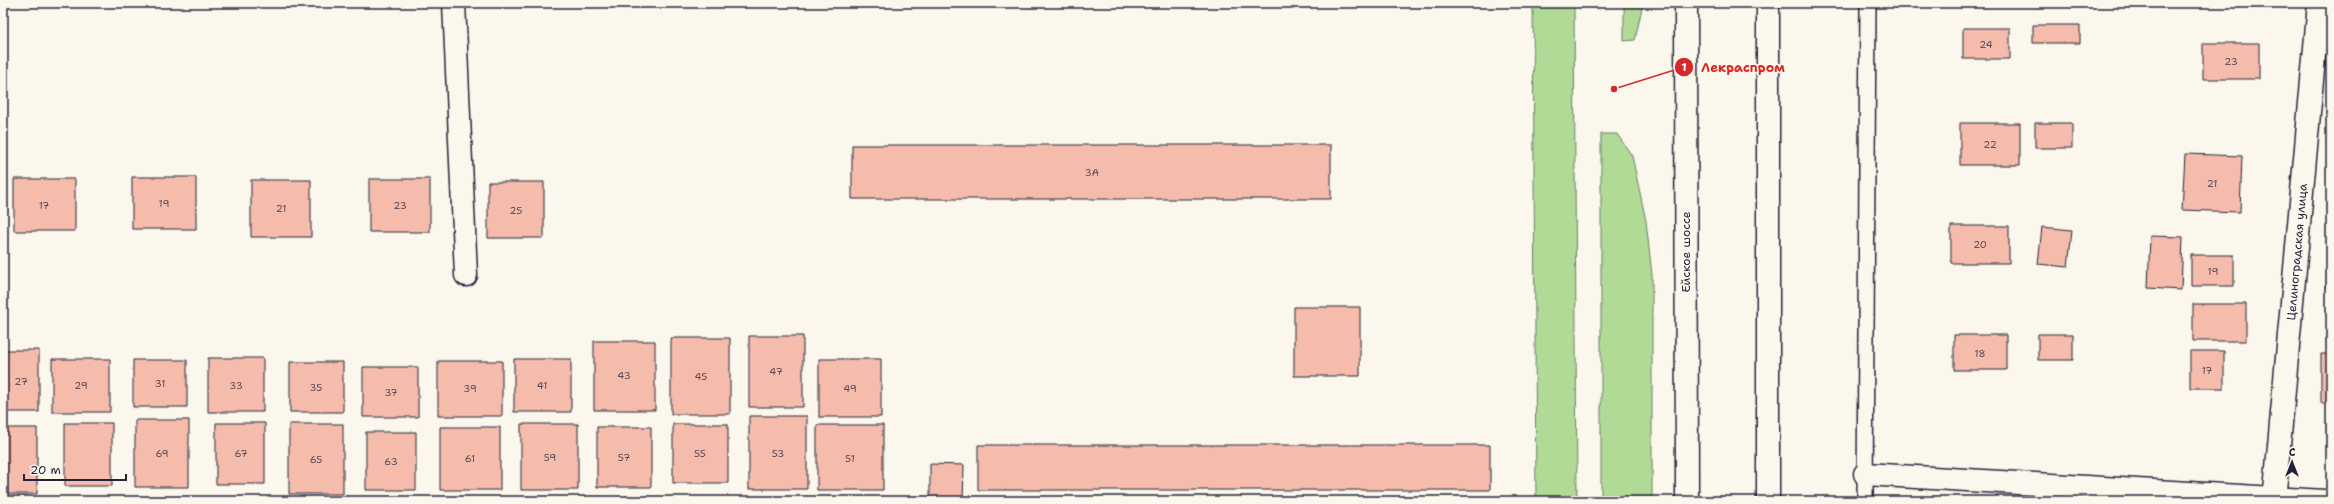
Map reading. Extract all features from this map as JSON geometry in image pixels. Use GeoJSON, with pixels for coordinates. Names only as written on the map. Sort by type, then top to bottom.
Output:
{"type":"FeatureCollection","features":[{"type":"Feature","properties":{"kind":"street"},"geometry":{"type":"LineString","coordinates":[[454,3],[466,275]]}},
{"type":"Feature","properties":{"kind":"street","name":"Ейское шоссе"},"geometry":{"type":"LineString","coordinates":[[1686,3],[1687,501]]}},
{"type":"Feature","properties":{"kind":"street"},"geometry":{"type":"LineString","coordinates":[[1768,3],[1768,501]]}},
{"type":"Feature","properties":{"kind":"street","name":"Целиноградская улица"},"geometry":{"type":"LineString","coordinates":[[2274,499],[2319,3]]}},
{"type":"Feature","properties":{"kind":"street"},"geometry":{"type":"LineString","coordinates":[[1865,474],[2325,501]]}},
{"type":"Feature","properties":{"kind":"lane"},"geometry":{"type":"LineString","coordinates":[[1865,501],[1868,3]]}},
{"type":"Feature","properties":{"kind":"green space"},"geometry":{"type":"Polygon","coordinates":[[[1533,3],[1574,3],[1577,501],[1536,501],[1533,3]]]}},
{"type":"Feature","properties":{"kind":"green space"},"geometry":{"type":"Polygon","coordinates":[[[1624,3],[1643,3],[1635,40],[1624,41],[1624,3]]]}},
{"type":"Feature","properties":{"kind":"green space"},"geometry":{"type":"Polygon","coordinates":[[[1601,134],[1617,134],[1632,156],[1646,221],[1652,275],[1652,501],[1601,501],[1601,134]]]}},
{"type":"Feature","properties":{"kind":"building"},"geometry":{"type":"Polygon","coordinates":[[[2033,25],[2080,25],[2080,43],[2033,43],[2033,25]]]}},
{"type":"Feature","properties":{"kind":"building"},"geometry":{"type":"Polygon","coordinates":[[[1963,28],[2010,28],[2010,59],[1963,59],[1963,28]]]}},
{"type":"Feature","properties":{"kind":"building"},"geometry":{"type":"Polygon","coordinates":[[[2203,43],[2259,43],[2259,79],[2203,79],[2203,43]]]}},
{"type":"Feature","properties":{"kind":"building"},"geometry":{"type":"Polygon","coordinates":[[[1960,123],[2020,123],[2020,165],[1960,165],[1960,123]]]}},
{"type":"Feature","properties":{"kind":"building"},"geometry":{"type":"Polygon","coordinates":[[[2035,123],[2072,123],[2072,148],[2035,148],[2035,123]]]}},
{"type":"Feature","properties":{"kind":"building"},"geometry":{"type":"Polygon","coordinates":[[[852,145],[1331,145],[1331,199],[852,199],[852,145]]]}},
{"type":"Feature","properties":{"kind":"building"},"geometry":{"type":"Polygon","coordinates":[[[2185,154],[2242,156],[2240,212],[2182,210],[2185,154]]]}},
{"type":"Feature","properties":{"kind":"building"},"geometry":{"type":"Polygon","coordinates":[[[132,177],[196,177],[196,229],[132,229],[132,177]]]}},
{"type":"Feature","properties":{"kind":"building"},"geometry":{"type":"Polygon","coordinates":[[[14,179],[75,179],[75,231],[14,231],[14,179]]]}},
{"type":"Feature","properties":{"kind":"building"},"geometry":{"type":"Polygon","coordinates":[[[369,179],[430,179],[430,232],[369,232],[369,179]]]}},
{"type":"Feature","properties":{"kind":"building"},"geometry":{"type":"Polygon","coordinates":[[[251,180],[311,180],[311,237],[251,237],[251,180]]]}},
{"type":"Feature","properties":{"kind":"building"},"geometry":{"type":"Polygon","coordinates":[[[488,182],[544,182],[544,238],[488,238],[488,182]]]}},
{"type":"Feature","properties":{"kind":"building"},"geometry":{"type":"Polygon","coordinates":[[[1951,226],[2009,226],[2009,263],[1951,263],[1951,226]]]}},
{"type":"Feature","properties":{"kind":"building"},"geometry":{"type":"Polygon","coordinates":[[[2042,227],[2072,230],[2068,267],[2038,264],[2042,227]]]}},
{"type":"Feature","properties":{"kind":"building"},"geometry":{"type":"Polygon","coordinates":[[[2150,236],[2183,237],[2181,290],[2148,288],[2150,236]]]}},
{"type":"Feature","properties":{"kind":"building"},"geometry":{"type":"Polygon","coordinates":[[[2327,254],[2331,254],[2331,288],[2327,288],[2327,254]]]}},
{"type":"Feature","properties":{"kind":"building"},"geometry":{"type":"Polygon","coordinates":[[[2191,255],[2234,255],[2234,286],[2191,286],[2191,255]]]}},
{"type":"Feature","properties":{"kind":"building"},"geometry":{"type":"Polygon","coordinates":[[[2193,304],[2246,304],[2246,341],[2193,341],[2193,304]]]}},
{"type":"Feature","properties":{"kind":"building"},"geometry":{"type":"Polygon","coordinates":[[[1294,307],[1360,307],[1360,376],[1294,376],[1294,307]]]}},
{"type":"Feature","properties":{"kind":"building"},"geometry":{"type":"Polygon","coordinates":[[[2038,334],[2073,334],[2073,360],[2038,360],[2038,334]]]}},
{"type":"Feature","properties":{"kind":"building"},"geometry":{"type":"Polygon","coordinates":[[[1954,335],[2006,335],[2006,370],[1954,370],[1954,335]]]}},
{"type":"Feature","properties":{"kind":"building"},"geometry":{"type":"Polygon","coordinates":[[[749,336],[803,336],[803,407],[749,407],[749,336]]]}},
{"type":"Feature","properties":{"kind":"building"},"geometry":{"type":"Polygon","coordinates":[[[671,338],[730,338],[730,414],[671,414],[671,338]]]}},
{"type":"Feature","properties":{"kind":"building"},"geometry":{"type":"Polygon","coordinates":[[[594,341],[655,341],[655,410],[594,410],[594,341]]]}},
{"type":"Feature","properties":{"kind":"building"},"geometry":{"type":"Polygon","coordinates":[[[3,350],[39,350],[39,412],[3,412],[3,350]]]}},
{"type":"Feature","properties":{"kind":"building"},"geometry":{"type":"Polygon","coordinates":[[[2190,351],[2224,351],[2224,388],[2190,388],[2190,351]]]}},
{"type":"Feature","properties":{"kind":"building"},"geometry":{"type":"Polygon","coordinates":[[[2321,354],[2331,354],[2331,403],[2321,403],[2321,354]]]}},
{"type":"Feature","properties":{"kind":"building"},"geometry":{"type":"Polygon","coordinates":[[[208,358],[263,358],[263,412],[208,412],[208,358]]]}},
{"type":"Feature","properties":{"kind":"building"},"geometry":{"type":"Polygon","coordinates":[[[52,359],[110,359],[110,412],[52,412],[52,359]]]}},
{"type":"Feature","properties":{"kind":"building"},"geometry":{"type":"Polygon","coordinates":[[[514,359],[571,359],[571,412],[514,412],[514,359]]]}},
{"type":"Feature","properties":{"kind":"building"},"geometry":{"type":"Polygon","coordinates":[[[819,359],[881,359],[881,417],[819,417],[819,359]]]}},
{"type":"Feature","properties":{"kind":"building"},"geometry":{"type":"Polygon","coordinates":[[[133,360],[187,360],[187,407],[133,407],[133,360]]]}},
{"type":"Feature","properties":{"kind":"building"},"geometry":{"type":"Polygon","coordinates":[[[438,361],[502,361],[502,416],[438,416],[438,361]]]}},
{"type":"Feature","properties":{"kind":"building"},"geometry":{"type":"Polygon","coordinates":[[[290,362],[343,362],[343,412],[290,412],[290,362]]]}},
{"type":"Feature","properties":{"kind":"building"},"geometry":{"type":"Polygon","coordinates":[[[363,367],[418,367],[418,417],[363,417],[363,367]]]}},
{"type":"Feature","properties":{"kind":"building"},"geometry":{"type":"Polygon","coordinates":[[[749,416],[807,416],[807,489],[749,489],[749,416]]]}},
{"type":"Feature","properties":{"kind":"building"},"geometry":{"type":"Polygon","coordinates":[[[135,420],[189,420],[189,487],[135,487],[135,420]]]}},
{"type":"Feature","properties":{"kind":"building"},"geometry":{"type":"Polygon","coordinates":[[[65,423],[112,423],[112,486],[65,486],[65,423]]]}},
{"type":"Feature","properties":{"kind":"building"},"geometry":{"type":"Polygon","coordinates":[[[216,423],[265,423],[265,484],[216,484],[216,423]]]}},
{"type":"Feature","properties":{"kind":"building"},"geometry":{"type":"Polygon","coordinates":[[[289,424],[343,424],[343,494],[289,494],[289,424]]]}},
{"type":"Feature","properties":{"kind":"building"},"geometry":{"type":"Polygon","coordinates":[[[521,424],[578,424],[578,490],[521,490],[521,424]]]}},
{"type":"Feature","properties":{"kind":"building"},"geometry":{"type":"Polygon","coordinates":[[[673,424],[728,424],[728,483],[673,483],[673,424]]]}},
{"type":"Feature","properties":{"kind":"building"},"geometry":{"type":"Polygon","coordinates":[[[817,425],[883,425],[883,490],[817,490],[817,425]]]}},
{"type":"Feature","properties":{"kind":"building"},"geometry":{"type":"Polygon","coordinates":[[[440,427],[500,427],[500,490],[440,490],[440,427]]]}},
{"type":"Feature","properties":{"kind":"building"},"geometry":{"type":"Polygon","coordinates":[[[597,427],[651,427],[651,487],[597,487],[597,427]]]}},
{"type":"Feature","properties":{"kind":"building"},"geometry":{"type":"Polygon","coordinates":[[[3,428],[37,428],[37,494],[3,494],[3,428]]]}},
{"type":"Feature","properties":{"kind":"building"},"geometry":{"type":"Polygon","coordinates":[[[366,432],[416,432],[416,490],[366,490],[366,432]]]}},
{"type":"Feature","properties":{"kind":"building"},"geometry":{"type":"Polygon","coordinates":[[[978,445],[1490,445],[1490,490],[978,490],[978,445]]]}},
{"type":"Feature","properties":{"kind":"building"},"geometry":{"type":"Polygon","coordinates":[[[930,464],[964,465],[963,501],[930,501],[930,464]]]}},
{"type":"Feature","properties":{"kind":"place","name":"Лекраспром"},"geometry":{"type":"Point","coordinates":[1614,89]}}]}
